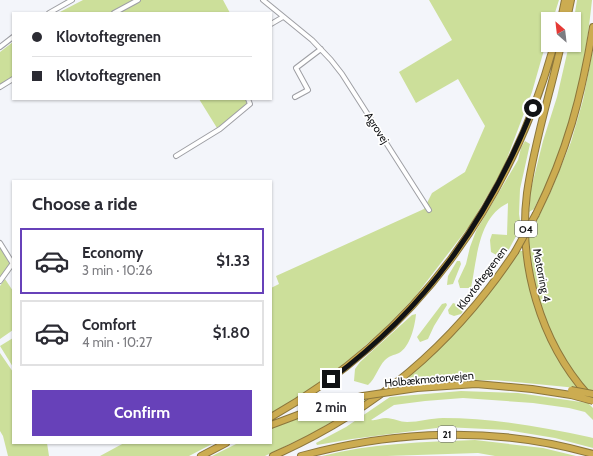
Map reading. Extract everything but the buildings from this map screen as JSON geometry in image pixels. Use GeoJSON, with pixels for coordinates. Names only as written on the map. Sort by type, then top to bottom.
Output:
{"type":"FeatureCollection","features":[{"type":"Feature","properties":{"kind":"highway"},"geometry":{"type":"LineString","coordinates":[[562,12],[565,0]]}},
{"type":"Feature","properties":{"kind":"highway"},"geometry":{"type":"LineString","coordinates":[[568,12],[571,0]]}},
{"type":"Feature","properties":{"kind":"highway","name":"Klovtoftegrenen"},"geometry":{"type":"LineString","coordinates":[[273,456],[314,437],[345,419],[410,372],[466,317],[486,292],[515,252],[536,214],[554,176],[574,119],[583,84],[593,27]]}},
{"type":"Feature","properties":{"kind":"highway"},"geometry":{"type":"LineString","coordinates":[[272,416],[315,391],[367,350],[408,311],[448,264],[477,222],[511,161],[533,108],[552,52]]}},
{"type":"Feature","properties":{"kind":"highway","name":"Motorring 4"},"geometry":{"type":"LineString","coordinates":[[559,52],[530,177],[526,222],[526,246],[531,282],[543,320],[562,358],[572,374],[593,401]]}},
{"type":"Feature","properties":{"kind":"highway","name":"Holbækmotorvejen"},"geometry":{"type":"LineString","coordinates":[[272,424],[319,407],[363,396],[416,388],[476,384],[499,386],[518,384],[571,393]]}},
{"type":"Feature","properties":{"kind":"highway"},"geometry":{"type":"LineString","coordinates":[[571,393],[593,401]]}},
{"type":"Feature","properties":{"kind":"highway"},"geometry":{"type":"LineString","coordinates":[[571,393],[593,394]]}},
{"type":"Feature","properties":{"kind":"highway","name":"21"},"geometry":{"type":"LineString","coordinates":[[301,456],[340,446],[378,439],[449,434],[486,435],[522,439],[558,445],[593,454]]}},
{"type":"Feature","properties":{"kind":"highway"},"geometry":{"type":"LineString","coordinates":[[201,456],[224,444]]}},
{"type":"Feature","properties":{"kind":"street"},"geometry":{"type":"LineString","coordinates":[[51,12],[72,0]]}},
{"type":"Feature","properties":{"kind":"street"},"geometry":{"type":"LineString","coordinates":[[116,12],[138,0]]}},
{"type":"Feature","properties":{"kind":"street","name":"Agrovej"},"geometry":{"type":"LineString","coordinates":[[263,0],[312,40],[342,74],[429,210]]}},
{"type":"Feature","properties":{"kind":"street"},"geometry":{"type":"LineString","coordinates":[[272,23],[283,17]]}},
{"type":"Feature","properties":{"kind":"street"},"geometry":{"type":"LineString","coordinates":[[0,47],[12,38]]}},
{"type":"Feature","properties":{"kind":"street"},"geometry":{"type":"LineString","coordinates":[[296,97],[308,90],[296,68],[321,49]]}},
{"type":"Feature","properties":{"kind":"street"},"geometry":{"type":"LineString","coordinates":[[0,87],[12,80]]}},
{"type":"Feature","properties":{"kind":"street"},"geometry":{"type":"LineString","coordinates":[[176,156],[220,129],[250,104],[248,100]]}},
{"type":"Feature","properties":{"kind":"street"},"geometry":{"type":"LineString","coordinates":[[0,243],[12,262]]}},
{"type":"Feature","properties":{"kind":"street"},"geometry":{"type":"LineString","coordinates":[[0,281],[12,265]]}},
{"type":"Feature","properties":{"kind":"green space"},"geometry":{"type":"Polygon","coordinates":[[[83,0],[134,0],[112,12],[60,12],[83,0]]]}},
{"type":"Feature","properties":{"kind":"green space"},"geometry":{"type":"Polygon","coordinates":[[[141,0],[223,0],[229,12],[119,12],[141,0]]]}},
{"type":"Feature","properties":{"kind":"green space"},"geometry":{"type":"Polygon","coordinates":[[[429,0],[559,0],[555,12],[541,12],[541,52],[543,52],[532,92],[503,169],[470,225],[414,298],[384,329],[344,364],[298,399],[272,412],[272,288],[279,284],[276,276],[424,209],[432,193],[465,172],[485,126],[458,79],[416,103],[399,72],[452,40],[429,0]]]}},
{"type":"Feature","properties":{"kind":"green space"},"geometry":{"type":"Polygon","coordinates":[[[577,0],[592,0],[587,43],[579,86],[562,149],[552,174],[534,209],[529,212],[531,189],[543,141],[557,97],[567,52],[581,52],[581,12],[575,12],[577,0]]]}},
{"type":"Feature","properties":{"kind":"green space"},"geometry":{"type":"Polygon","coordinates":[[[12,43],[12,78],[0,85],[0,52],[12,43]]]}},
{"type":"Feature","properties":{"kind":"green space"},"geometry":{"type":"Polygon","coordinates":[[[593,49],[593,391],[586,390],[577,379],[555,342],[543,313],[534,281],[528,239],[551,191],[571,142],[583,100],[593,49]]]}},
{"type":"Feature","properties":{"kind":"green space"},"geometry":{"type":"Polygon","coordinates":[[[200,100],[246,100],[248,104],[217,128],[200,100]]]}},
{"type":"Feature","properties":{"kind":"green space"},"geometry":{"type":"Polygon","coordinates":[[[525,141],[530,144],[520,189],[519,214],[521,227],[508,251],[502,258],[491,252],[490,240],[492,234],[507,235],[508,203],[498,209],[490,218],[480,240],[471,288],[460,288],[458,281],[466,264],[476,231],[518,160],[521,148],[525,141]]]}},
{"type":"Feature","properties":{"kind":"green space"},"geometry":{"type":"Polygon","coordinates":[[[0,247],[10,264],[0,278],[0,247]]]}},
{"type":"Feature","properties":{"kind":"green space"},"geometry":{"type":"Polygon","coordinates":[[[520,251],[524,251],[531,293],[545,332],[559,361],[577,388],[494,380],[403,385],[402,383],[435,353],[466,321],[494,287],[520,251]]]}},
{"type":"Feature","properties":{"kind":"green space"},"geometry":{"type":"Polygon","coordinates":[[[457,261],[460,261],[461,264],[453,284],[447,285],[448,276],[457,261]]]}},
{"type":"Feature","properties":{"kind":"green space"},"geometry":{"type":"Polygon","coordinates":[[[5,279],[12,290],[12,331],[0,339],[0,286],[5,279]]]}},
{"type":"Feature","properties":{"kind":"green space"},"geometry":{"type":"Polygon","coordinates":[[[446,303],[447,305],[428,339],[420,342],[417,337],[442,304],[446,303]]]}},
{"type":"Feature","properties":{"kind":"green space"},"geometry":{"type":"Polygon","coordinates":[[[453,303],[459,305],[464,310],[461,314],[454,316],[449,314],[448,310],[453,303]]]}},
{"type":"Feature","properties":{"kind":"green space"},"geometry":{"type":"Polygon","coordinates":[[[416,314],[411,336],[403,350],[385,360],[368,385],[354,381],[355,369],[360,362],[412,315],[416,314]]]}},
{"type":"Feature","properties":{"kind":"green space"},"geometry":{"type":"Polygon","coordinates":[[[12,339],[12,365],[0,346],[12,339]]]}},
{"type":"Feature","properties":{"kind":"green space"},"geometry":{"type":"Polygon","coordinates":[[[0,353],[12,371],[12,444],[47,444],[49,456],[8,456],[3,436],[0,431],[0,353]]]}},
{"type":"Feature","properties":{"kind":"green space"},"geometry":{"type":"Polygon","coordinates":[[[461,391],[518,393],[588,403],[593,408],[593,420],[585,412],[569,408],[533,403],[463,398],[394,405],[371,420],[386,418],[407,422],[443,418],[461,418],[498,421],[593,438],[593,448],[555,438],[507,430],[444,427],[317,445],[316,443],[346,427],[390,397],[461,391]]]}},
{"type":"Feature","properties":{"kind":"green space"},"geometry":{"type":"Polygon","coordinates":[[[369,399],[315,432],[265,456],[212,456],[236,444],[272,444],[272,428],[316,411],[369,399]]]}},
{"type":"Feature","properties":{"kind":"green space"},"geometry":{"type":"Polygon","coordinates":[[[475,440],[543,448],[576,456],[495,456],[478,453],[387,456],[322,456],[360,448],[379,446],[475,440]]]}},
{"type":"Feature","properties":{"kind":"green space"},"geometry":{"type":"Polygon","coordinates":[[[122,444],[212,444],[189,456],[100,456],[122,444]]]}},
{"type":"Feature","properties":{"kind":"route"},"geometry":{"type":"LineString","coordinates":[[331,379],[379,340],[424,294],[439,276],[466,239],[496,190],[517,148],[533,108]]}}]}
